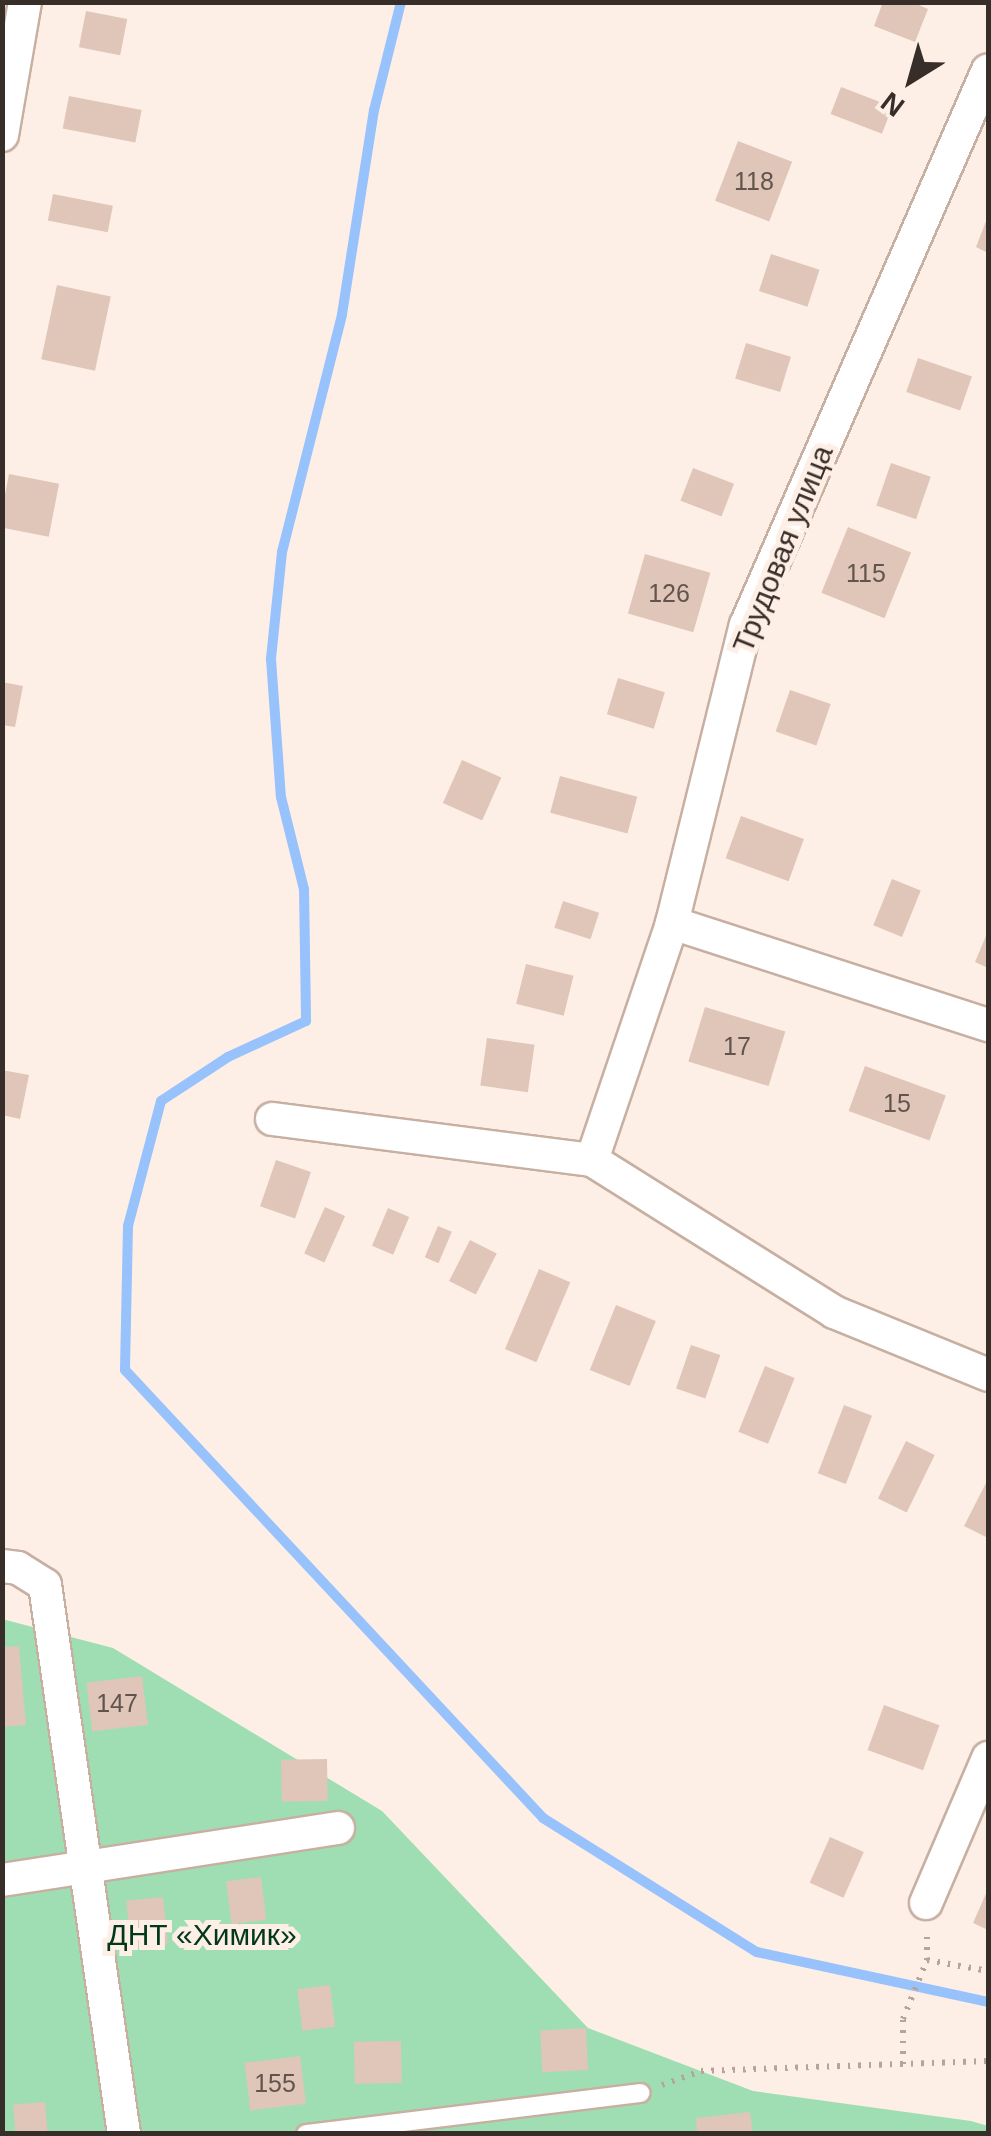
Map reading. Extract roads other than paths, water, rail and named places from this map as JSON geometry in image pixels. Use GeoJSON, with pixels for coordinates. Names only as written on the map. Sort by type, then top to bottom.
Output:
{"type":"FeatureCollection","features":[{"type":"Feature","properties":{"kind":"street"},"geometry":{"type":"LineString","coordinates":[[2,135],[25,2]]}},
{"type":"Feature","properties":{"kind":"street","name":"Трудовая улица"},"geometry":{"type":"LineString","coordinates":[[592,1160],[672,923],[746,625],[988,70]]}},
{"type":"Feature","properties":{"kind":"street"},"geometry":{"type":"LineString","coordinates":[[672,923],[988,1025]]}},
{"type":"Feature","properties":{"kind":"street"},"geometry":{"type":"LineString","coordinates":[[272,1119],[592,1160],[834,1312],[988,1375]]}},
{"type":"Feature","properties":{"kind":"street"},"geometry":{"type":"LineString","coordinates":[[2,1566],[18,1568],[45,1585],[124,2134]]}},
{"type":"Feature","properties":{"kind":"street"},"geometry":{"type":"LineString","coordinates":[[926,1903],[988,1758]]}},
{"type":"Feature","properties":{"kind":"street"},"geometry":{"type":"LineString","coordinates":[[2,1880],[338,1828]]}},
{"type":"Feature","properties":{"kind":"lane"},"geometry":{"type":"LineString","coordinates":[[306,2134],[641,2093]]}},
{"type":"Feature","properties":{"kind":"waterway"},"geometry":{"type":"LineString","coordinates":[[401,2],[374,110],[342,315],[282,552],[271,659],[281,797],[304,889],[306,1021],[228,1057],[161,1101],[128,1226],[125,1370],[543,1818],[757,1952],[988,2002]]}},
{"type":"Feature","properties":{"kind":"park label","name":"ДНТ «Химик»"},"geometry":{"type":"Point","coordinates":[202,1935]}}]}
